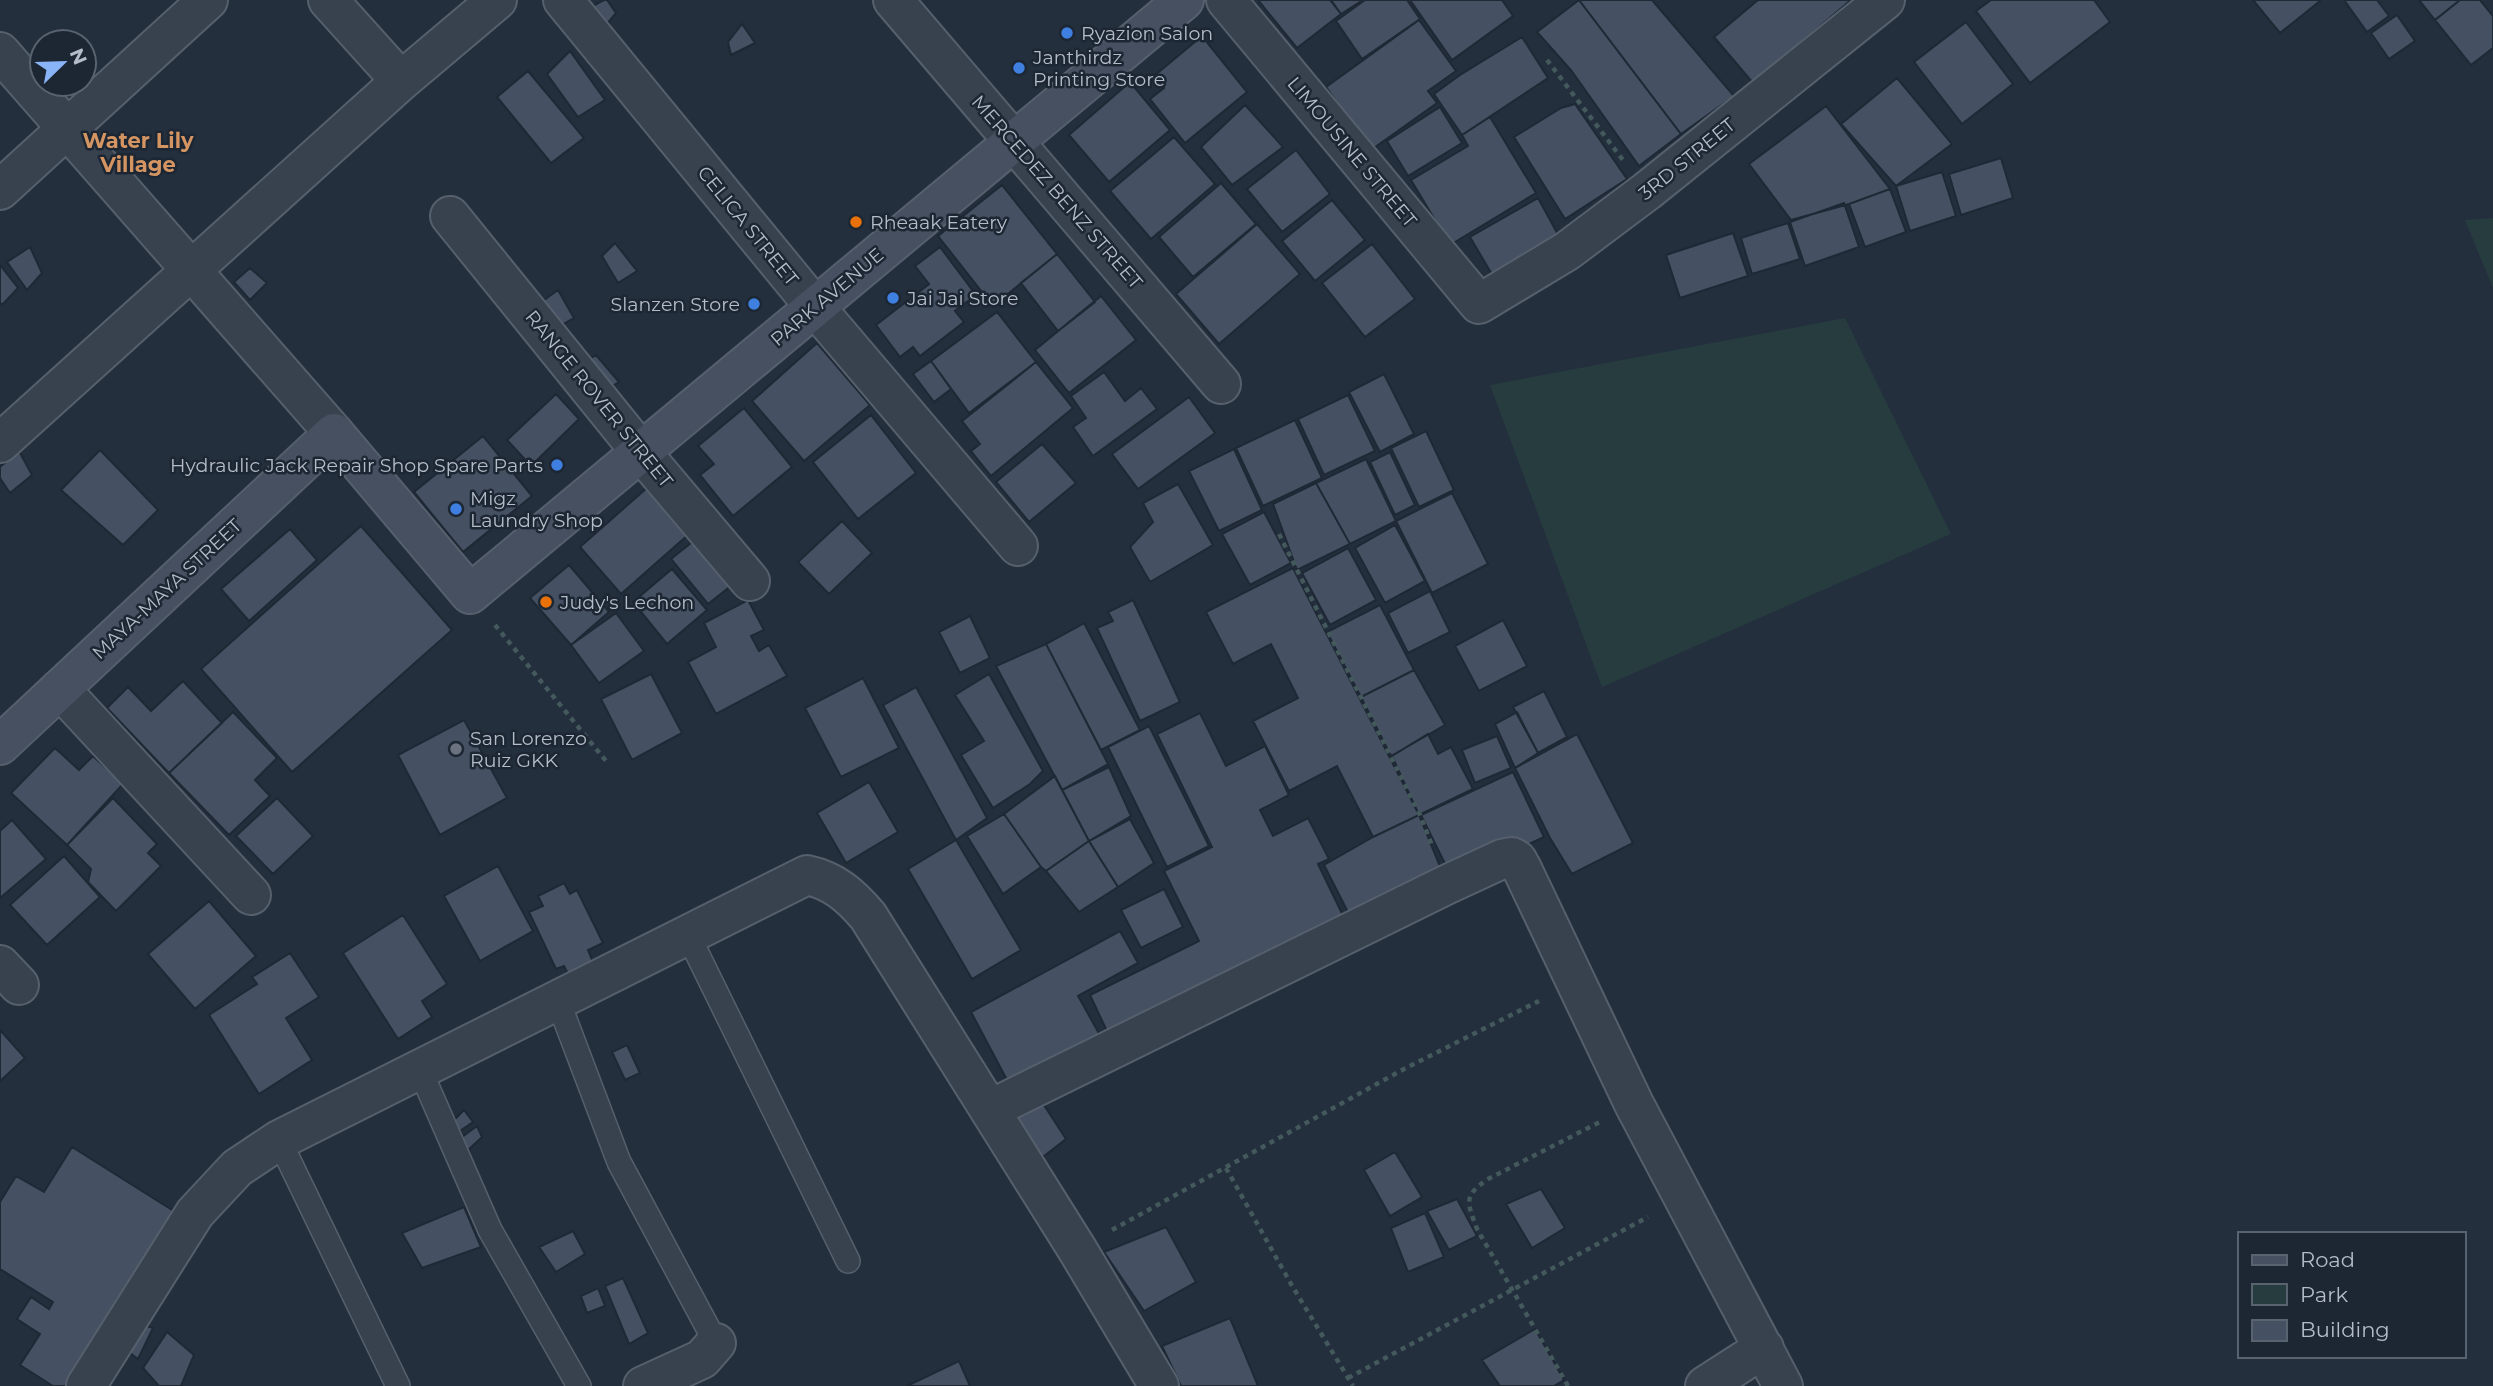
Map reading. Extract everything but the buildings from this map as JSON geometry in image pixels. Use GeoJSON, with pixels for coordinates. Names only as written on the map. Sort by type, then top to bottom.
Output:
{"type":"FeatureCollection","features":[{"type":"Feature","properties":{"kind":"street"},"geometry":{"type":"LineString","coordinates":[[0,190],[208,0]]}},
{"type":"Feature","properties":{"kind":"street"},"geometry":{"type":"LineString","coordinates":[[328,0],[401,81]]}},
{"type":"Feature","properties":{"kind":"street"},"geometry":{"type":"LineString","coordinates":[[0,443],[401,81],[497,0]]}},
{"type":"Feature","properties":{"kind":"street","name":"CELICA STREET"},"geometry":{"type":"LineString","coordinates":[[563,0],[815,307],[1017,546]]}},
{"type":"Feature","properties":{"kind":"street","name":"MERCEDEZ BENZ STREET"},"geometry":{"type":"LineString","coordinates":[[893,0],[1222,384]]}},
{"type":"Feature","properties":{"kind":"street","name":"PARK AVENUE"},"geometry":{"type":"LineString","coordinates":[[470,594],[1184,0]]}},
{"type":"Feature","properties":{"kind":"street","name":"LIMOUSINE STREET"},"geometry":{"type":"LineString","coordinates":[[1226,0],[1479,304]]}},
{"type":"Feature","properties":{"kind":"street","name":"3RD STREET"},"geometry":{"type":"LineString","coordinates":[[1479,304],[1567,251],[1647,191],[1885,0]]}},
{"type":"Feature","properties":{"kind":"street"},"geometry":{"type":"LineString","coordinates":[[0,52],[334,433],[470,594]]}},
{"type":"Feature","properties":{"kind":"street","name":"RANGE ROVER STREET"},"geometry":{"type":"LineString","coordinates":[[450,216],[641,452],[750,581]]}},
{"type":"Feature","properties":{"kind":"street","name":"MAYA-MAYA STREET"},"geometry":{"type":"LineString","coordinates":[[0,745],[334,433]]}},
{"type":"Feature","properties":{"kind":"street"},"geometry":{"type":"LineString","coordinates":[[60,689],[251,895]]}},
{"type":"Feature","properties":{"kind":"street"},"geometry":{"type":"LineString","coordinates":[[991,1109],[1448,884],[1511,857],[1517,860],[1634,1104],[1783,1386]]}},
{"type":"Feature","properties":{"kind":"street"},"geometry":{"type":"LineString","coordinates":[[86,1386],[195,1213],[237,1168],[279,1140],[807,875],[826,879],[850,895],[868,916],[991,1109],[1159,1386]]}},
{"type":"Feature","properties":{"kind":"street"},"geometry":{"type":"LineString","coordinates":[[643,1386],[702,1359],[716,1343]]}},
{"type":"Feature","properties":{"kind":"street"},"geometry":{"type":"LineString","coordinates":[[1704,1386],[1764,1348]]}},
{"type":"Feature","properties":{"kind":"lane"},"geometry":{"type":"LineString","coordinates":[[688,935],[848,1261]]}},
{"type":"Feature","properties":{"kind":"lane"},"geometry":{"type":"LineString","coordinates":[[558,1001],[619,1162],[716,1343]]}},
{"type":"Feature","properties":{"kind":"lane"},"geometry":{"type":"LineString","coordinates":[[420,1070],[490,1230],[579,1386]]}},
{"type":"Feature","properties":{"kind":"lane"},"geometry":{"type":"LineString","coordinates":[[279,1140],[398,1386]]}},
{"type":"Feature","properties":{"kind":"path"},"geometry":{"type":"LineString","coordinates":[[1546,60],[1647,191]]}},
{"type":"Feature","properties":{"kind":"path"},"geometry":{"type":"LineString","coordinates":[[1279,534],[1420,815],[1448,884]]}},
{"type":"Feature","properties":{"kind":"path"},"geometry":{"type":"LineString","coordinates":[[470,594],[606,761]]}},
{"type":"Feature","properties":{"kind":"path"},"geometry":{"type":"LineString","coordinates":[[1077,1249],[1404,1069],[1577,982]]}},
{"type":"Feature","properties":{"kind":"path"},"geometry":{"type":"LineString","coordinates":[[1568,1386],[1477,1228],[1469,1199],[1473,1189],[1488,1179],[1634,1104]]}},
{"type":"Feature","properties":{"kind":"path"},"geometry":{"type":"LineString","coordinates":[[1226,1168],[1291,1284],[1353,1386]]}},
{"type":"Feature","properties":{"kind":"path"},"geometry":{"type":"LineString","coordinates":[[1348,1378],[1683,1198]]}},
{"type":"Feature","properties":{"kind":"green space"},"geometry":{"type":"Polygon","coordinates":[[[2493,218],[2493,288],[2465,220],[2493,218]]]}},
{"type":"Feature","properties":{"kind":"green space"},"geometry":{"type":"Polygon","coordinates":[[[1845,318],[1951,534],[1602,687],[1490,385],[1845,318]]]}},
{"type":"Feature","properties":{"kind":"place","name":"Ryazion Salon"},"geometry":{"type":"Point","coordinates":[1067,33]}},
{"type":"Feature","properties":{"kind":"place","name":"Janthirdz Printing Store"},"geometry":{"type":"Point","coordinates":[1019,68]}},
{"type":"Feature","properties":{"kind":"place","name":"Rheaak Eatery"},"geometry":{"type":"Point","coordinates":[856,222]}},
{"type":"Feature","properties":{"kind":"place","name":"Jai Jai Store"},"geometry":{"type":"Point","coordinates":[893,298]}},
{"type":"Feature","properties":{"kind":"place","name":"Slanzen Store"},"geometry":{"type":"Point","coordinates":[754,304]}},
{"type":"Feature","properties":{"kind":"place","name":"Hydraulic Jack Repair Shop Spare Parts"},"geometry":{"type":"Point","coordinates":[557,465]}},
{"type":"Feature","properties":{"kind":"place","name":"Migz Laundry Shop"},"geometry":{"type":"Point","coordinates":[456,509]}},
{"type":"Feature","properties":{"kind":"place","name":"Judy's Lechon"},"geometry":{"type":"Point","coordinates":[546,602]}},
{"type":"Feature","properties":{"kind":"place","name":"San Lorenzo Ruiz GKK"},"geometry":{"type":"Point","coordinates":[456,749]}},
{"type":"Feature","properties":{"kind":"district","name":"Water Lily Village"},"geometry":{"type":"Point","coordinates":[138,152]}}]}
